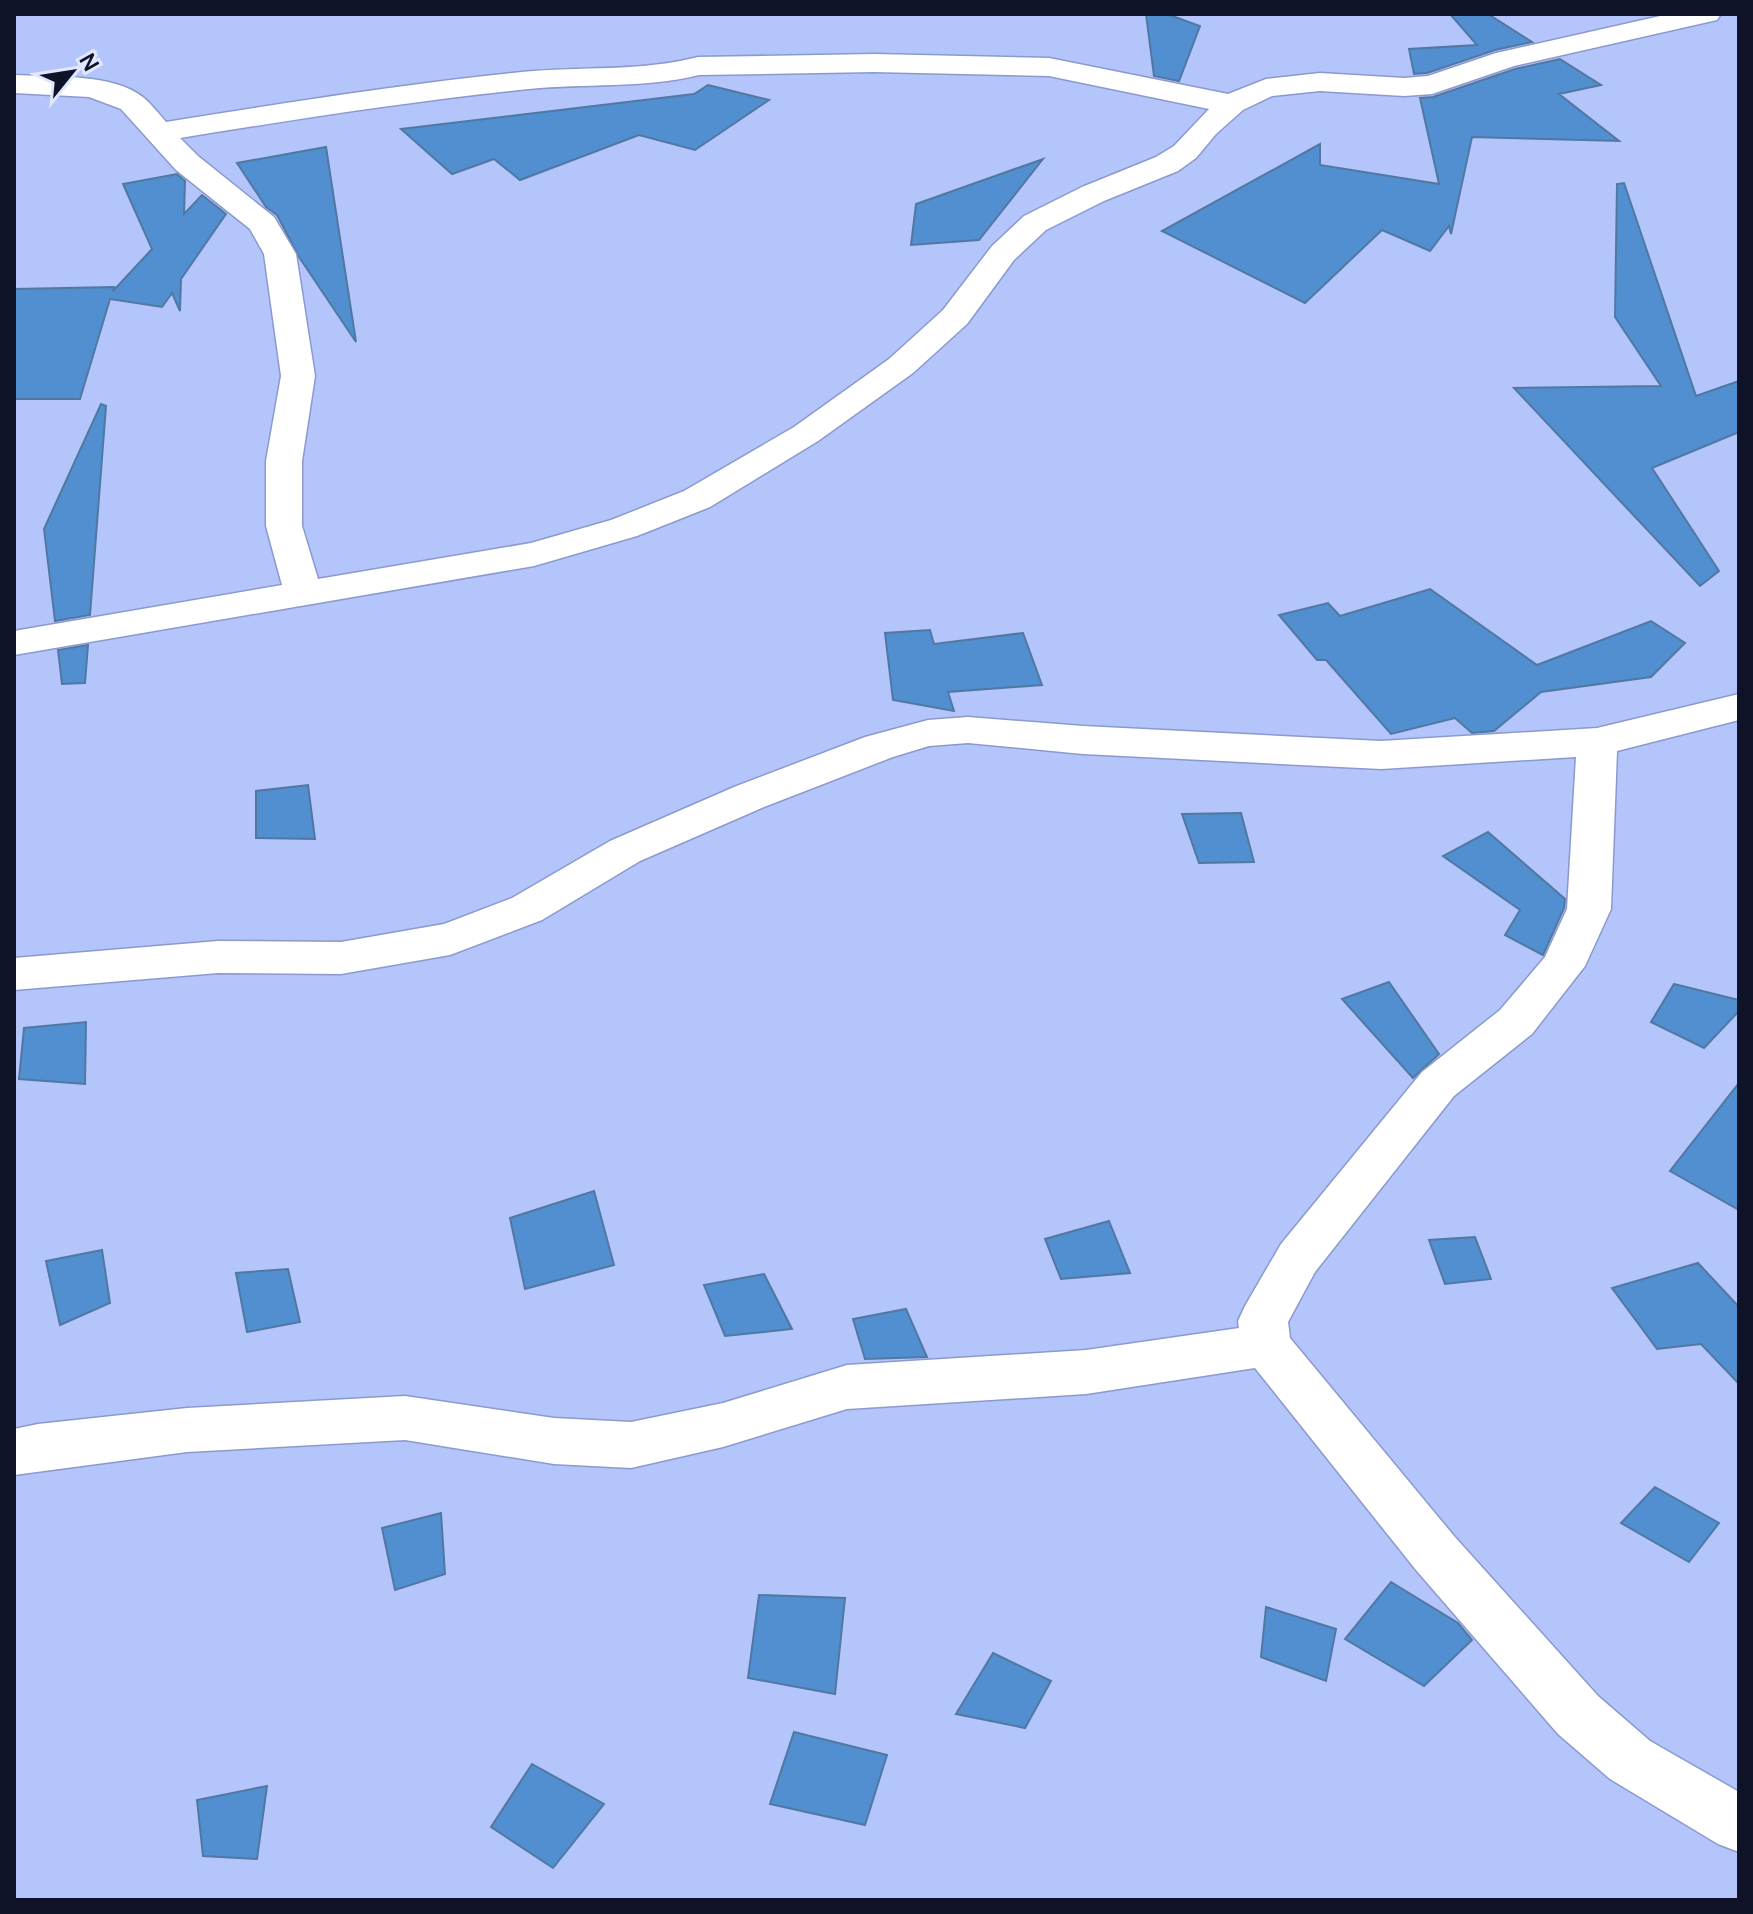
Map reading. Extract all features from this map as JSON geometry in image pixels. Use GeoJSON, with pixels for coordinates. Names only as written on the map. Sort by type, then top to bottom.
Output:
{"type":"FeatureCollection","features":[{"type":"Feature","properties":{"kind":"street"},"geometry":{"type":"LineString","coordinates":[[14,643],[534,554],[624,528],[697,499],[806,434],[901,366],[955,317],[1003,253],[1035,223],[1093,194],[1167,164],[1185,152],[1205,128],[1232,104],[1266,88],[1320,82],[1404,87],[1432,85],[1506,59],[1707,14]]}},
{"type":"Feature","properties":{"kind":"street"},"geometry":{"type":"LineString","coordinates":[[159,132],[387,95],[538,79],[618,78],[671,73],[698,66],[874,63],[1058,68],[1150,90],[1232,104]]}},
{"type":"Feature","properties":{"kind":"street"},"geometry":{"type":"LineString","coordinates":[[14,84],[89,88],[114,94],[132,103],[187,163],[263,224],[280,254],[298,376],[284,461],[284,526],[303,594]]}},
{"type":"Feature","properties":{"kind":"street"},"geometry":{"type":"LineString","coordinates":[[14,974],[218,957],[341,958],[450,939],[527,909],[625,851],[749,797],[879,747],[928,733],[968,730],[1083,740],[1381,755],[1597,742],[1739,707]]}},
{"type":"Feature","properties":{"kind":"street"},"geometry":{"type":"LineString","coordinates":[[1597,742],[1589,909],[1563,966],[1516,1022],[1438,1084],[1298,1258],[1263,1321],[1266,1345],[1435,1553],[1578,1715],[1630,1760],[1739,1824]]}},
{"type":"Feature","properties":{"kind":"street"},"geometry":{"type":"LineString","coordinates":[[14,1452],[187,1430],[405,1418],[554,1441],[631,1445],[723,1425],[847,1387],[1086,1372],[1266,1345]]}},
{"type":"Feature","properties":{"kind":"building"},"geometry":{"type":"Polygon","coordinates":[[[1146,14],[1167,14],[1200,26],[1179,81],[1154,76],[1146,14]]]}},
{"type":"Feature","properties":{"kind":"building"},"geometry":{"type":"Polygon","coordinates":[[[1450,14],[1488,14],[1532,42],[1495,50],[1427,73],[1414,74],[1409,49],[1477,45],[1450,14]]]}},
{"type":"Feature","properties":{"kind":"building"},"geometry":{"type":"Polygon","coordinates":[[[1560,59],[1601,85],[1559,94],[1619,141],[1472,137],[1451,234],[1449,226],[1430,251],[1382,230],[1305,303],[1162,231],[1320,144],[1320,165],[1439,184],[1420,98],[1433,97],[1515,69],[1560,59]]]}},
{"type":"Feature","properties":{"kind":"building"},"geometry":{"type":"Polygon","coordinates":[[[708,85],[769,100],[695,150],[639,135],[520,180],[494,159],[452,174],[401,129],[694,94],[708,85]]]}},
{"type":"Feature","properties":{"kind":"building"},"geometry":{"type":"Polygon","coordinates":[[[326,147],[356,342],[299,257],[277,215],[266,207],[237,163],[326,147]]]}},
{"type":"Feature","properties":{"kind":"building"},"geometry":{"type":"Polygon","coordinates":[[[1043,159],[979,240],[911,245],[916,204],[1043,159]]]}},
{"type":"Feature","properties":{"kind":"building"},"geometry":{"type":"Polygon","coordinates":[[[177,174],[185,181],[184,214],[202,195],[226,214],[181,279],[180,311],[172,293],[162,307],[110,299],[80,399],[14,399],[14,289],[114,287],[113,291],[152,249],[123,184],[177,174]]]}},
{"type":"Feature","properties":{"kind":"building"},"geometry":{"type":"Polygon","coordinates":[[[1624,183],[1696,396],[1739,381],[1739,432],[1652,468],[1719,571],[1700,586],[1514,388],[1661,386],[1615,317],[1617,184],[1624,183]]]}},
{"type":"Feature","properties":{"kind":"building"},"geometry":{"type":"Polygon","coordinates":[[[101,404],[106,406],[90,615],[55,621],[44,529],[101,404]]]}},
{"type":"Feature","properties":{"kind":"building"},"geometry":{"type":"Polygon","coordinates":[[[1430,589],[1537,665],[1651,621],[1685,643],[1651,677],[1541,692],[1494,731],[1472,733],[1455,718],[1391,734],[1326,660],[1317,660],[1279,615],[1328,603],[1340,616],[1430,589]]]}},
{"type":"Feature","properties":{"kind":"building"},"geometry":{"type":"Polygon","coordinates":[[[930,630],[934,644],[1023,633],[1042,685],[948,692],[954,711],[893,700],[885,633],[930,630]]]}},
{"type":"Feature","properties":{"kind":"building"},"geometry":{"type":"Polygon","coordinates":[[[88,645],[85,683],[62,684],[58,650],[88,645]]]}},
{"type":"Feature","properties":{"kind":"building"},"geometry":{"type":"Polygon","coordinates":[[[308,785],[315,839],[256,838],[256,791],[308,785]]]}},
{"type":"Feature","properties":{"kind":"building"},"geometry":{"type":"Polygon","coordinates":[[[1241,813],[1254,862],[1199,863],[1182,814],[1241,813]]]}},
{"type":"Feature","properties":{"kind":"building"},"geometry":{"type":"Polygon","coordinates":[[[1488,832],[1565,899],[1543,955],[1505,935],[1520,910],[1443,856],[1488,832]]]}},
{"type":"Feature","properties":{"kind":"building"},"geometry":{"type":"Polygon","coordinates":[[[1389,982],[1439,1054],[1413,1078],[1342,999],[1389,982]]]}},
{"type":"Feature","properties":{"kind":"building"},"geometry":{"type":"Polygon","coordinates":[[[1674,984],[1739,1000],[1739,1011],[1704,1048],[1651,1022],[1674,984]]]}},
{"type":"Feature","properties":{"kind":"building"},"geometry":{"type":"Polygon","coordinates":[[[86,1022],[85,1084],[19,1079],[24,1028],[86,1022]]]}},
{"type":"Feature","properties":{"kind":"building"},"geometry":{"type":"Polygon","coordinates":[[[1739,1083],[1739,1210],[1670,1171],[1739,1083]]]}},
{"type":"Feature","properties":{"kind":"building"},"geometry":{"type":"Polygon","coordinates":[[[594,1191],[614,1265],[525,1289],[510,1218],[594,1191]]]}},
{"type":"Feature","properties":{"kind":"building"},"geometry":{"type":"Polygon","coordinates":[[[1109,1221],[1130,1273],[1061,1279],[1045,1239],[1109,1221]]]}},
{"type":"Feature","properties":{"kind":"building"},"geometry":{"type":"Polygon","coordinates":[[[1475,1237],[1491,1279],[1445,1284],[1429,1240],[1475,1237]]]}},
{"type":"Feature","properties":{"kind":"building"},"geometry":{"type":"Polygon","coordinates":[[[102,1250],[110,1303],[60,1325],[46,1261],[102,1250]]]}},
{"type":"Feature","properties":{"kind":"building"},"geometry":{"type":"Polygon","coordinates":[[[1698,1263],[1739,1307],[1739,1384],[1701,1344],[1657,1349],[1612,1288],[1698,1263]]]}},
{"type":"Feature","properties":{"kind":"building"},"geometry":{"type":"Polygon","coordinates":[[[288,1269],[300,1322],[247,1332],[236,1273],[288,1269]]]}},
{"type":"Feature","properties":{"kind":"building"},"geometry":{"type":"Polygon","coordinates":[[[764,1274],[792,1329],[725,1336],[704,1285],[764,1274]]]}},
{"type":"Feature","properties":{"kind":"building"},"geometry":{"type":"Polygon","coordinates":[[[906,1309],[927,1357],[865,1359],[853,1319],[906,1309]]]}},
{"type":"Feature","properties":{"kind":"building"},"geometry":{"type":"Polygon","coordinates":[[[1655,1487],[1719,1523],[1689,1562],[1621,1523],[1655,1487]]]}},
{"type":"Feature","properties":{"kind":"building"},"geometry":{"type":"Polygon","coordinates":[[[441,1513],[445,1574],[395,1590],[382,1528],[441,1513]]]}},
{"type":"Feature","properties":{"kind":"building"},"geometry":{"type":"Polygon","coordinates":[[[1391,1582],[1458,1623],[1472,1640],[1424,1686],[1345,1639],[1391,1582]]]}},
{"type":"Feature","properties":{"kind":"building"},"geometry":{"type":"Polygon","coordinates":[[[759,1595],[845,1598],[835,1694],[748,1678],[759,1595]]]}},
{"type":"Feature","properties":{"kind":"building"},"geometry":{"type":"Polygon","coordinates":[[[1266,1607],[1336,1629],[1326,1681],[1261,1657],[1266,1607]]]}},
{"type":"Feature","properties":{"kind":"building"},"geometry":{"type":"Polygon","coordinates":[[[993,1653],[1051,1681],[1025,1728],[956,1714],[993,1653]]]}},
{"type":"Feature","properties":{"kind":"building"},"geometry":{"type":"Polygon","coordinates":[[[794,1732],[887,1755],[865,1825],[770,1804],[794,1732]]]}},
{"type":"Feature","properties":{"kind":"building"},"geometry":{"type":"Polygon","coordinates":[[[532,1764],[604,1804],[553,1868],[491,1827],[532,1764]]]}},
{"type":"Feature","properties":{"kind":"building"},"geometry":{"type":"Polygon","coordinates":[[[267,1786],[257,1859],[203,1856],[197,1800],[267,1786]]]}}]}
